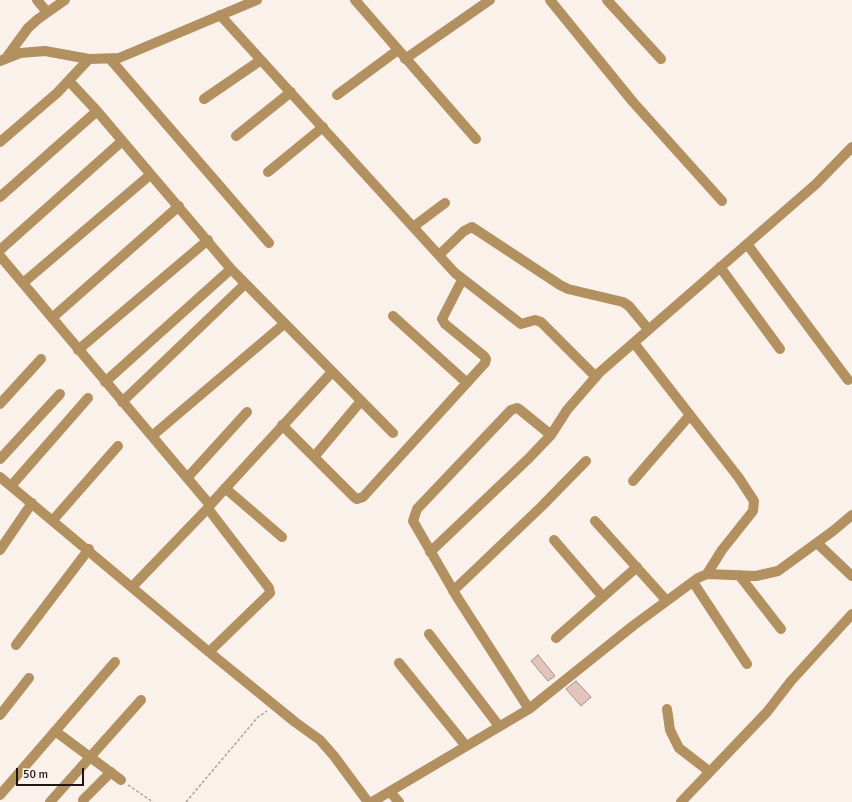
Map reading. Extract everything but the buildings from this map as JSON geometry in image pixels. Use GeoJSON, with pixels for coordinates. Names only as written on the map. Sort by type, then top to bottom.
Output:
{"type":"FeatureCollection","features":[{"type":"Feature","properties":{"kind":"street"},"geometry":{"type":"LineString","coordinates":[[37,0],[47,12]]}},
{"type":"Feature","properties":{"kind":"street"},"geometry":{"type":"LineString","coordinates":[[3,59],[28,28],[47,12],[65,0]]}},
{"type":"Feature","properties":{"kind":"street"},"geometry":{"type":"LineString","coordinates":[[3,59],[20,54],[45,51],[89,58],[110,59],[128,55],[257,0]]}},
{"type":"Feature","properties":{"kind":"street"},"geometry":{"type":"LineString","coordinates":[[355,0],[405,59],[476,138]]}},
{"type":"Feature","properties":{"kind":"street"},"geometry":{"type":"LineString","coordinates":[[405,59],[490,0]]}},
{"type":"Feature","properties":{"kind":"street"},"geometry":{"type":"LineString","coordinates":[[550,0],[633,102],[722,201]]}},
{"type":"Feature","properties":{"kind":"street"},"geometry":{"type":"LineString","coordinates":[[607,0],[660,59]]}},
{"type":"Feature","properties":{"kind":"street"},"geometry":{"type":"LineString","coordinates":[[220,15],[462,280],[521,324],[535,320],[541,322],[596,377]]}},
{"type":"Feature","properties":{"kind":"street"},"geometry":{"type":"LineString","coordinates":[[337,95],[398,50]]}},
{"type":"Feature","properties":{"kind":"street"},"geometry":{"type":"LineString","coordinates":[[0,142],[69,81],[89,58]]}},
{"type":"Feature","properties":{"kind":"street"},"geometry":{"type":"LineString","coordinates":[[110,59],[269,243]]}},
{"type":"Feature","properties":{"kind":"street"},"geometry":{"type":"LineString","coordinates":[[204,99],[261,60]]}},
{"type":"Feature","properties":{"kind":"street"},"geometry":{"type":"LineString","coordinates":[[69,81],[97,111],[150,175],[179,206],[245,284],[393,433]]}},
{"type":"Feature","properties":{"kind":"street"},"geometry":{"type":"LineString","coordinates":[[236,136],[291,92]]}},
{"type":"Feature","properties":{"kind":"street"},"geometry":{"type":"LineString","coordinates":[[0,197],[97,111]]}},
{"type":"Feature","properties":{"kind":"street"},"geometry":{"type":"LineString","coordinates":[[268,172],[323,127]]}},
{"type":"Feature","properties":{"kind":"street"},"geometry":{"type":"LineString","coordinates":[[0,250],[122,142]]}},
{"type":"Feature","properties":{"kind":"street"},"geometry":{"type":"LineString","coordinates":[[430,552],[551,435],[567,410],[596,377],[648,329],[816,184],[852,147]]}},
{"type":"Feature","properties":{"kind":"street"},"geometry":{"type":"LineString","coordinates":[[23,284],[150,175]]}},
{"type":"Feature","properties":{"kind":"street"},"geometry":{"type":"LineString","coordinates":[[413,227],[445,202]]}},
{"type":"Feature","properties":{"kind":"street"},"geometry":{"type":"LineString","coordinates":[[52,318],[179,206]]}},
{"type":"Feature","properties":{"kind":"street"},"geometry":{"type":"LineString","coordinates":[[439,255],[464,231],[472,227],[568,289],[623,302],[629,306],[648,329]]}},
{"type":"Feature","properties":{"kind":"street"},"geometry":{"type":"LineString","coordinates":[[78,350],[208,240]]}},
{"type":"Feature","properties":{"kind":"street"},"geometry":{"type":"LineString","coordinates":[[747,244],[848,380]]}},
{"type":"Feature","properties":{"kind":"street"},"geometry":{"type":"LineString","coordinates":[[0,256],[187,478],[209,506],[209,510],[270,590],[268,596],[209,652]]}},
{"type":"Feature","properties":{"kind":"street"},"geometry":{"type":"LineString","coordinates":[[720,267],[780,348]]}},
{"type":"Feature","properties":{"kind":"street"},"geometry":{"type":"LineString","coordinates":[[106,382],[232,269]]}},
{"type":"Feature","properties":{"kind":"street"},"geometry":{"type":"LineString","coordinates":[[282,425],[354,497],[361,499],[482,367],[486,359],[445,324],[442,319],[462,280]]}},
{"type":"Feature","properties":{"kind":"street"},"geometry":{"type":"LineString","coordinates":[[122,402],[245,284]]}},
{"type":"Feature","properties":{"kind":"street"},"geometry":{"type":"LineString","coordinates":[[393,316],[467,383]]}},
{"type":"Feature","properties":{"kind":"street"},"geometry":{"type":"LineString","coordinates":[[152,436],[284,324]]}},
{"type":"Feature","properties":{"kind":"street"},"geometry":{"type":"LineString","coordinates":[[372,802],[529,709],[666,600],[707,574],[718,556],[753,511],[754,506],[751,494],[634,343]]}},
{"type":"Feature","properties":{"kind":"street"},"geometry":{"type":"LineString","coordinates":[[0,404],[42,359]]}},
{"type":"Feature","properties":{"kind":"street"},"geometry":{"type":"LineString","coordinates":[[132,587],[209,506],[332,372]]}},
{"type":"Feature","properties":{"kind":"street"},"geometry":{"type":"LineString","coordinates":[[0,459],[60,394]]}},
{"type":"Feature","properties":{"kind":"street"},"geometry":{"type":"LineString","coordinates":[[11,486],[88,398]]}},
{"type":"Feature","properties":{"kind":"street"},"geometry":{"type":"LineString","coordinates":[[314,457],[361,401]]}},
{"type":"Feature","properties":{"kind":"street"},"geometry":{"type":"LineString","coordinates":[[529,709],[454,591],[415,527],[413,521],[414,512],[511,410],[516,408],[519,409],[551,435]]}},
{"type":"Feature","properties":{"kind":"street"},"geometry":{"type":"LineString","coordinates":[[187,478],[247,412]]}},
{"type":"Feature","properties":{"kind":"street"},"geometry":{"type":"LineString","coordinates":[[633,481],[690,415]]}},
{"type":"Feature","properties":{"kind":"street"},"geometry":{"type":"LineString","coordinates":[[53,520],[118,446]]}},
{"type":"Feature","properties":{"kind":"street"},"geometry":{"type":"LineString","coordinates":[[454,591],[586,461]]}},
{"type":"Feature","properties":{"kind":"street"},"geometry":{"type":"LineString","coordinates":[[0,477],[88,549],[209,652],[320,740],[334,756],[368,802]]}},
{"type":"Feature","properties":{"kind":"street"},"geometry":{"type":"LineString","coordinates":[[225,488],[282,537]]}},
{"type":"Feature","properties":{"kind":"street"},"geometry":{"type":"LineString","coordinates":[[0,550],[32,503]]}},
{"type":"Feature","properties":{"kind":"street"},"geometry":{"type":"LineString","coordinates":[[707,574],[756,576],[778,571],[817,543],[852,515]]}},
{"type":"Feature","properties":{"kind":"street"},"geometry":{"type":"LineString","coordinates":[[595,521],[666,600]]}},
{"type":"Feature","properties":{"kind":"street"},"geometry":{"type":"LineString","coordinates":[[554,540],[603,596]]}},
{"type":"Feature","properties":{"kind":"street"},"geometry":{"type":"LineString","coordinates":[[817,543],[852,576]]}},
{"type":"Feature","properties":{"kind":"street"},"geometry":{"type":"LineString","coordinates":[[16,645],[88,549]]}},
{"type":"Feature","properties":{"kind":"street"},"geometry":{"type":"LineString","coordinates":[[556,638],[636,567]]}},
{"type":"Feature","properties":{"kind":"street"},"geometry":{"type":"LineString","coordinates":[[739,575],[781,629]]}},
{"type":"Feature","properties":{"kind":"street"},"geometry":{"type":"LineString","coordinates":[[693,582],[747,664]]}},
{"type":"Feature","properties":{"kind":"street"},"geometry":{"type":"LineString","coordinates":[[681,802],[767,712],[791,681],[852,614]]}},
{"type":"Feature","properties":{"kind":"street"},"geometry":{"type":"LineString","coordinates":[[429,634],[499,726]]}},
{"type":"Feature","properties":{"kind":"street"},"geometry":{"type":"LineString","coordinates":[[0,795],[115,662]]}},
{"type":"Feature","properties":{"kind":"street"},"geometry":{"type":"LineString","coordinates":[[400,663],[466,746]]}},
{"type":"Feature","properties":{"kind":"street"},"geometry":{"type":"LineString","coordinates":[[0,715],[29,678]]}},
{"type":"Feature","properties":{"kind":"street"},"geometry":{"type":"LineString","coordinates":[[50,802],[141,700]]}},
{"type":"Feature","properties":{"kind":"street"},"geometry":{"type":"LineString","coordinates":[[667,710],[670,730],[679,748],[710,772]]}},
{"type":"Feature","properties":{"kind":"street"},"geometry":{"type":"LineString","coordinates":[[55,731],[122,780]]}},
{"type":"Feature","properties":{"kind":"street"},"geometry":{"type":"LineString","coordinates":[[83,800],[111,772]]}},
{"type":"Feature","properties":{"kind":"street"},"geometry":{"type":"LineString","coordinates":[[390,792],[399,802]]}},
{"type":"Feature","properties":{"kind":"path"},"geometry":{"type":"LineString","coordinates":[[186,802],[258,717],[264,712],[280,709]]}},
{"type":"Feature","properties":{"kind":"path"},"geometry":{"type":"LineString","coordinates":[[122,780],[153,802]]}}]}
